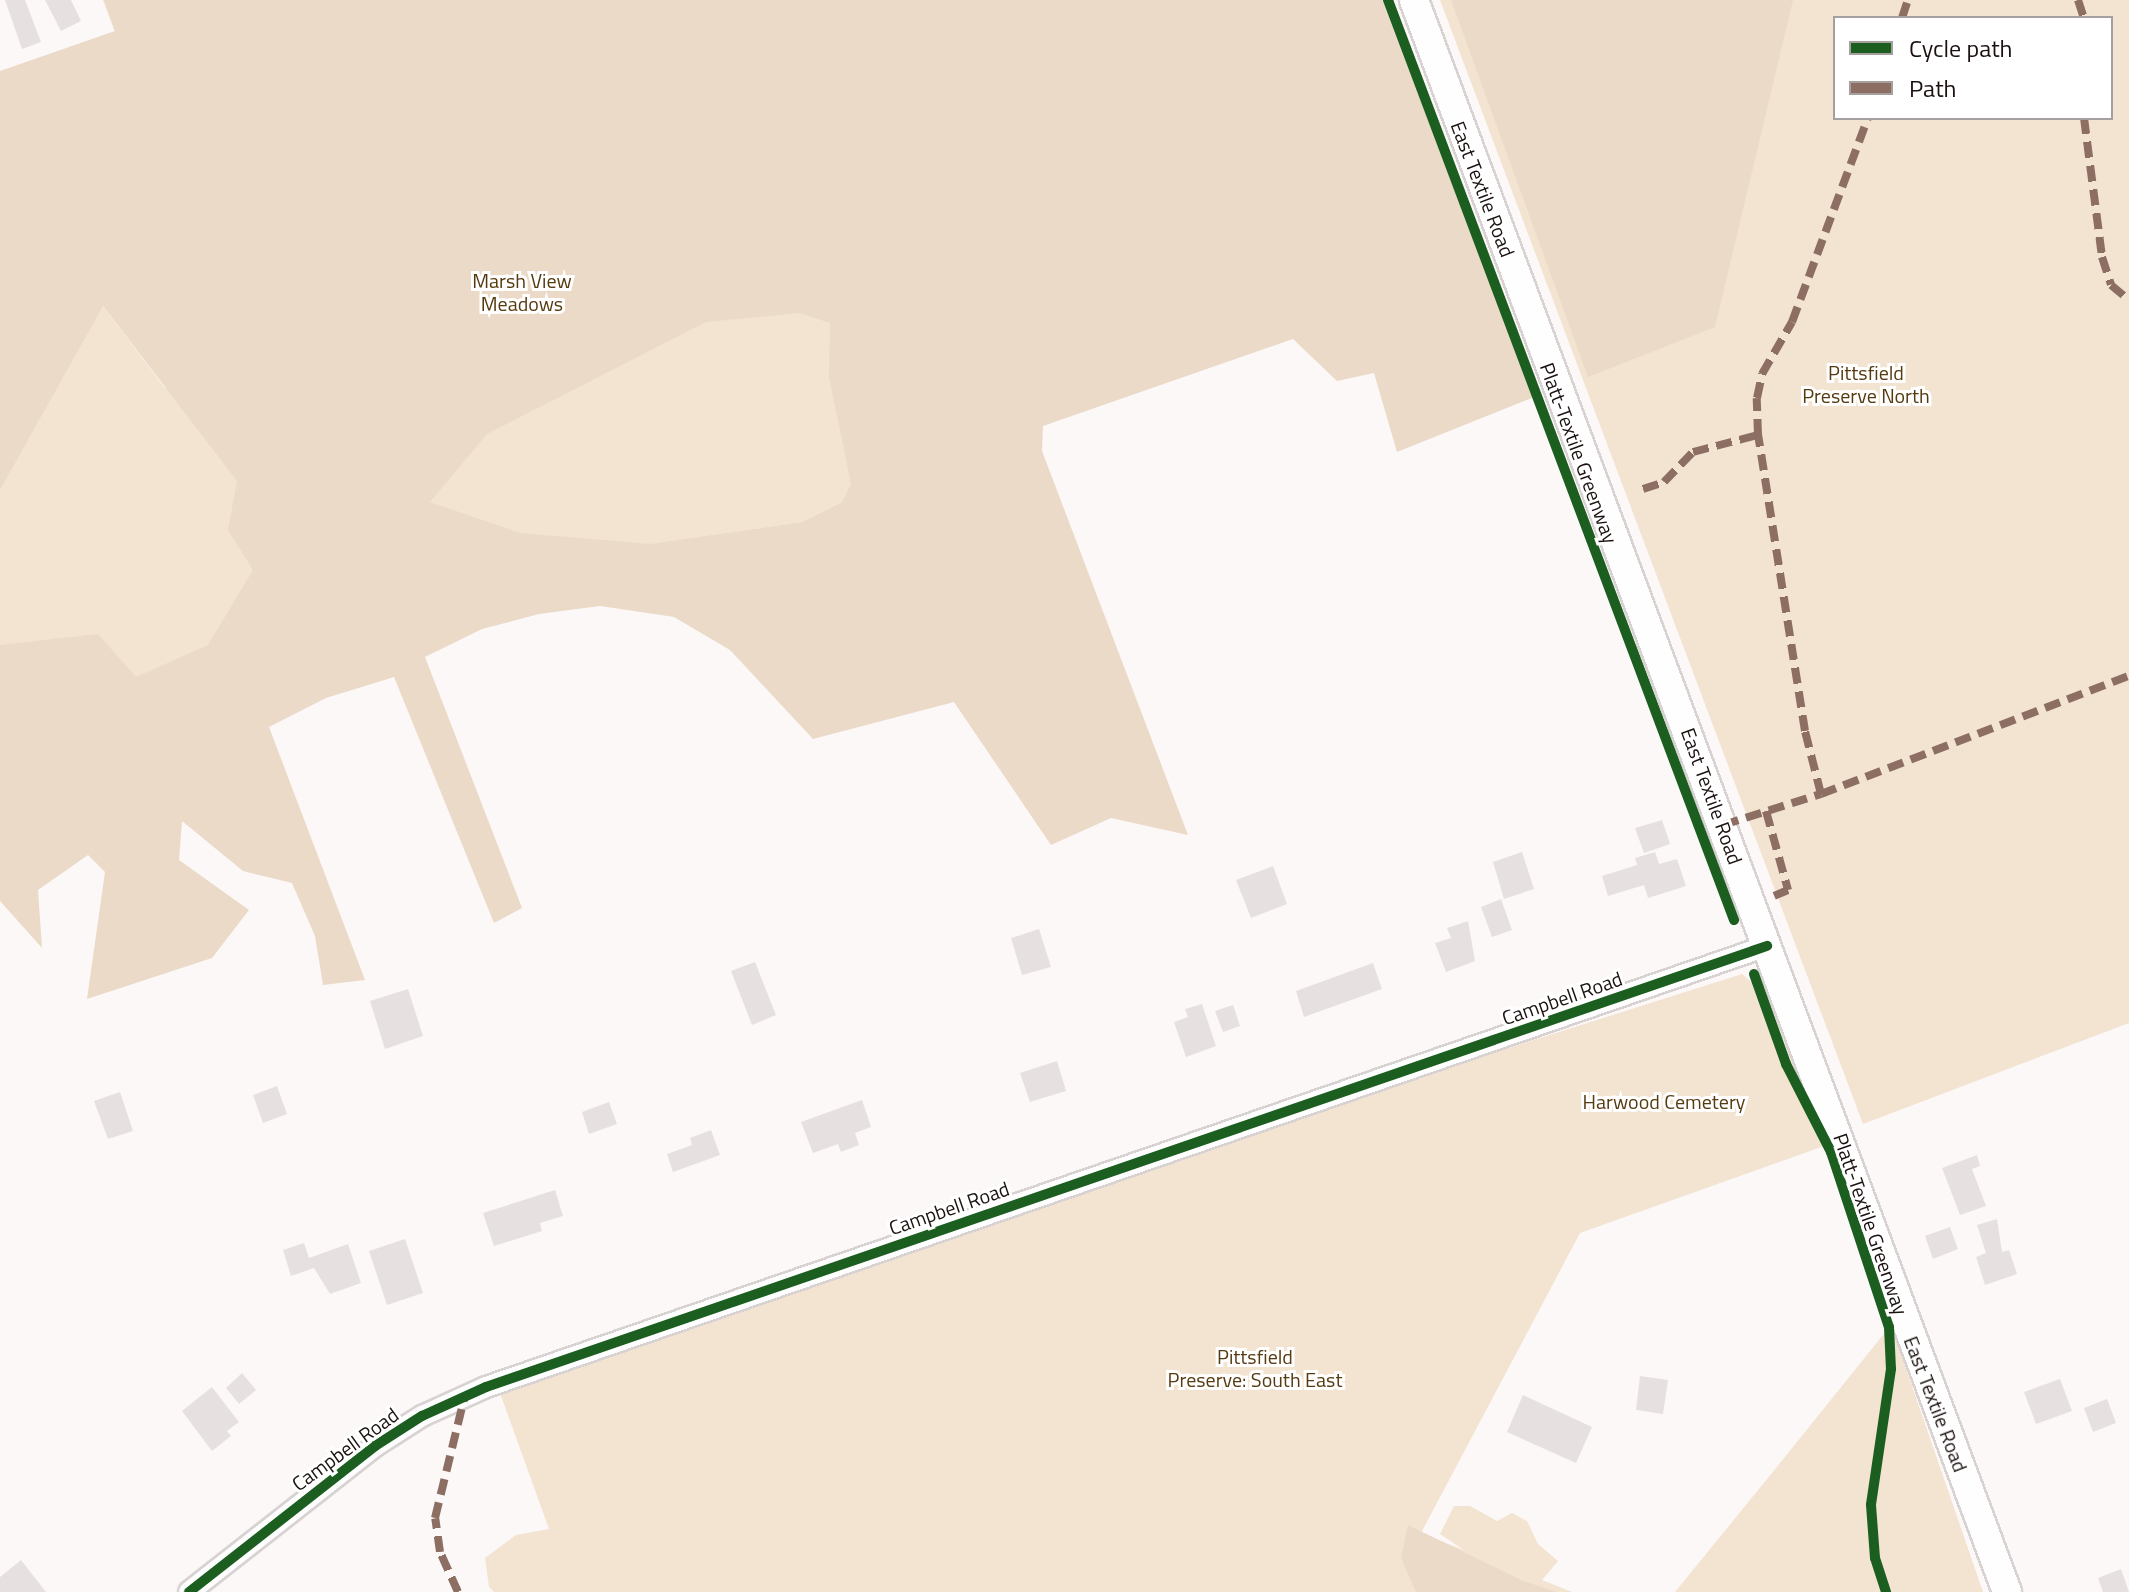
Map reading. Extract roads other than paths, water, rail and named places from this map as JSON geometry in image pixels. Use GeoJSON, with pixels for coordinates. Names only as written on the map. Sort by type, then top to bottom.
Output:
{"type":"FeatureCollection","features":[{"type":"Feature","properties":{"kind":"main road","name":"East Textile Road"},"geometry":{"type":"LineString","coordinates":[[1414,0],[2007,1592]]}},
{"type":"Feature","properties":{"kind":"street","name":"Campbell Road"},"geometry":{"type":"LineString","coordinates":[[189,1592],[375,1446],[422,1416],[486,1387],[1767,946]]}},
{"type":"Feature","properties":{"kind":"park label","name":"Marsh View Meadows"},"geometry":{"type":"Point","coordinates":[522,292]}},
{"type":"Feature","properties":{"kind":"park label","name":"Pittsfield Preserve North"},"geometry":{"type":"Point","coordinates":[1866,384]}},
{"type":"Feature","properties":{"kind":"park label","name":"Harwood Cemetery"},"geometry":{"type":"Point","coordinates":[1664,1101]}},
{"type":"Feature","properties":{"kind":"park label","name":"Pittsfield Preserve: South East"},"geometry":{"type":"Point","coordinates":[1255,1368]}}]}
